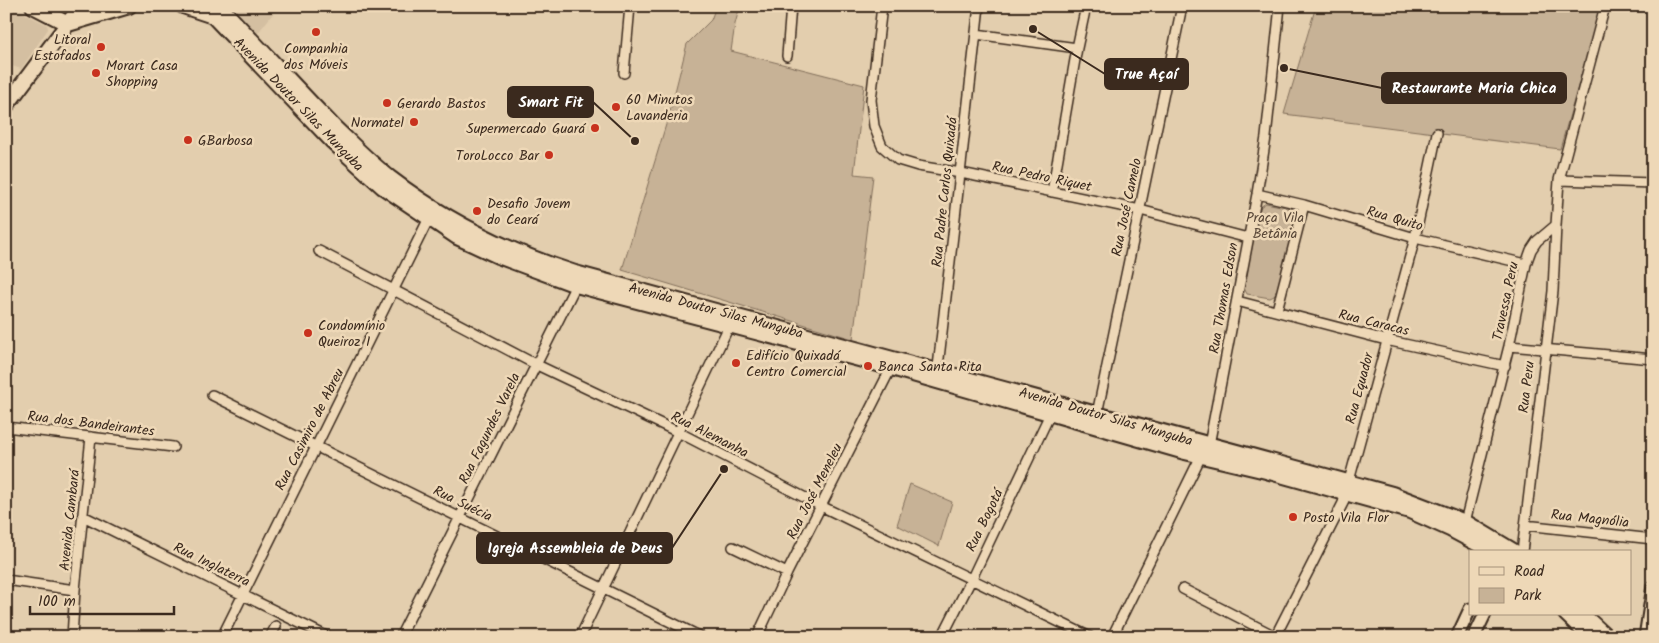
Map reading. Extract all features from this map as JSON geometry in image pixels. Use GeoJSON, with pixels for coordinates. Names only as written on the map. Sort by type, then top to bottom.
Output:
{"type":"FeatureCollection","features":[{"type":"Feature","properties":{"kind":"main road"},"geometry":{"type":"LineString","coordinates":[[33,6],[68,24],[129,6]]}},
{"type":"Feature","properties":{"kind":"main road"},"geometry":{"type":"LineString","coordinates":[[6,106],[81,6]]}},
{"type":"Feature","properties":{"kind":"main road"},"geometry":{"type":"LineString","coordinates":[[183,6],[216,11]]}},
{"type":"Feature","properties":{"kind":"main road","name":"Avenida Doutor Silas Munguba"},"geometry":{"type":"LineString","coordinates":[[216,11],[348,156],[383,187],[431,214],[515,251],[558,268],[731,320],[937,375],[1097,414],[1266,471],[1392,494],[1466,522],[1512,550]]}},
{"type":"Feature","properties":{"kind":"main road","name":"Avenida Doutor Silas Munguba"},"geometry":{"type":"LineString","coordinates":[[431,214],[457,237],[498,256],[576,285],[731,320]]}},
{"type":"Feature","properties":{"kind":"main road","name":"Avenida Doutor Silas Munguba"},"geometry":{"type":"LineString","coordinates":[[937,375],[1050,414],[1205,451]]}},
{"type":"Feature","properties":{"kind":"main road","name":"Avenida Doutor Silas Munguba"},"geometry":{"type":"LineString","coordinates":[[1347,487],[1410,511],[1450,529],[1489,550]]}},
{"type":"Feature","properties":{"kind":"main road"},"geometry":{"type":"LineString","coordinates":[[1568,616],[1590,637]]}},
{"type":"Feature","properties":{"kind":"main road"},"geometry":{"type":"LineString","coordinates":[[1584,616],[1606,637]]}},
{"type":"Feature","properties":{"kind":"street"},"geometry":{"type":"LineString","coordinates":[[624,73],[630,6]]}},
{"type":"Feature","properties":{"kind":"street"},"geometry":{"type":"LineString","coordinates":[[787,56],[791,6]]}},
{"type":"Feature","properties":{"kind":"street","name":"Rua Pedro Riquet"},"geometry":{"type":"LineString","coordinates":[[882,6],[871,100],[874,126],[882,146],[898,160],[918,166],[1140,210],[1248,238]]}},
{"type":"Feature","properties":{"kind":"street","name":"Rua Padre Carlos Quixadá"},"geometry":{"type":"LineString","coordinates":[[937,375],[979,6]]}},
{"type":"Feature","properties":{"kind":"street"},"geometry":{"type":"LineString","coordinates":[[1052,192],[1086,6]]}},
{"type":"Feature","properties":{"kind":"street","name":"Rua José Camelo"},"geometry":{"type":"LineString","coordinates":[[1097,414],[1182,6]]}},
{"type":"Feature","properties":{"kind":"street","name":"Rua Thomas Edson"},"geometry":{"type":"LineString","coordinates":[[1112,637],[1205,451],[1257,194],[1266,137],[1280,6]]}},
{"type":"Feature","properties":{"kind":"street"},"geometry":{"type":"LineString","coordinates":[[1556,225],[1560,180],[1605,6]]}},
{"type":"Feature","properties":{"kind":"street"},"geometry":{"type":"LineString","coordinates":[[976,34],[1077,48]]}},
{"type":"Feature","properties":{"kind":"street","name":"Rua Equador"},"geometry":{"type":"LineString","coordinates":[[1275,636],[1343,502],[1415,238],[1437,134]]}},
{"type":"Feature","properties":{"kind":"street"},"geometry":{"type":"LineString","coordinates":[[1560,180],[1653,183]]}},
{"type":"Feature","properties":{"kind":"street","name":"Rua Quito"},"geometry":{"type":"LineString","coordinates":[[1257,194],[1304,205],[1415,238],[1526,264]]}},
{"type":"Feature","properties":{"kind":"street"},"geometry":{"type":"LineString","coordinates":[[1277,310],[1304,205]]}},
{"type":"Feature","properties":{"kind":"street","name":"Rua Casimiro de Abreu"},"geometry":{"type":"LineString","coordinates":[[222,637],[431,214]]}},
{"type":"Feature","properties":{"kind":"street","name":"Travessa Peru"},"geometry":{"type":"LineString","coordinates":[[1466,522],[1510,346],[1526,264],[1531,250],[1537,242],[1556,225]]}},
{"type":"Feature","properties":{"kind":"street","name":"Rua Peru"},"geometry":{"type":"LineString","coordinates":[[1522,550],[1553,291],[1556,225]]}},
{"type":"Feature","properties":{"kind":"street","name":"Rua Alemanha"},"geometry":{"type":"LineString","coordinates":[[320,251],[535,364],[678,432],[821,506],[1090,637]]}},
{"type":"Feature","properties":{"kind":"street","name":"Rua Fagundes Varela"},"geometry":{"type":"LineString","coordinates":[[400,637],[576,285]]}},
{"type":"Feature","properties":{"kind":"street","name":"Rua Caracas"},"geometry":{"type":"LineString","coordinates":[[1236,301],[1277,310],[1386,340],[1504,366]]}},
{"type":"Feature","properties":{"kind":"street"},"geometry":{"type":"LineString","coordinates":[[580,637],[731,320]]}},
{"type":"Feature","properties":{"kind":"street"},"geometry":{"type":"LineString","coordinates":[[1510,346],[1653,358]]}},
{"type":"Feature","properties":{"kind":"street","name":"Rua José Meneleu"},"geometry":{"type":"LineString","coordinates":[[757,637],[894,363]]}},
{"type":"Feature","properties":{"kind":"street","name":"Rua Suécia"},"geometry":{"type":"LineString","coordinates":[[212,394],[700,637]]}},
{"type":"Feature","properties":{"kind":"street","name":"Rua Bogotá"},"geometry":{"type":"LineString","coordinates":[[942,637],[1050,414]]}},
{"type":"Feature","properties":{"kind":"street","name":"Rua dos Bandeirantes"},"geometry":{"type":"LineString","coordinates":[[6,427],[173,447]]}},
{"type":"Feature","properties":{"kind":"street","name":"Avenida Cambará"},"geometry":{"type":"LineString","coordinates":[[72,637],[91,437]]}},
{"type":"Feature","properties":{"kind":"street","name":"Rua Inglaterra"},"geometry":{"type":"LineString","coordinates":[[83,516],[242,595],[310,633],[328,637]]}},
{"type":"Feature","properties":{"kind":"street","name":"Rua Magnólia"},"geometry":{"type":"LineString","coordinates":[[1525,525],[1653,539]]}},
{"type":"Feature","properties":{"kind":"street"},"geometry":{"type":"LineString","coordinates":[[732,547],[787,574]]}},
{"type":"Feature","properties":{"kind":"street"},"geometry":{"type":"LineString","coordinates":[[6,580],[75,590]]}},
{"type":"Feature","properties":{"kind":"street"},"geometry":{"type":"LineString","coordinates":[[1645,637],[1653,586]]}},
{"type":"Feature","properties":{"kind":"street"},"geometry":{"type":"LineString","coordinates":[[1183,589],[1275,636]]}},
{"type":"Feature","properties":{"kind":"street"},"geometry":{"type":"LineString","coordinates":[[1457,637],[1469,612]]}},
{"type":"Feature","properties":{"kind":"street"},"geometry":{"type":"LineString","coordinates":[[1474,637],[1484,616]]}},
{"type":"Feature","properties":{"kind":"street"},"geometry":{"type":"LineString","coordinates":[[270,637],[276,626]]}},
{"type":"Feature","properties":{"kind":"shaded area"},"geometry":{"type":"Polygon","coordinates":[[[6,6],[10,6],[47,25],[48,29],[21,69],[6,64],[6,6]]]}},
{"type":"Feature","properties":{"kind":"shaded area"},"geometry":{"type":"Polygon","coordinates":[[[230,6],[279,6],[257,34],[230,6]]]}},
{"type":"Feature","properties":{"kind":"green space"},"geometry":{"type":"Polygon","coordinates":[[[716,6],[740,6],[731,51],[864,85],[854,174],[873,176],[853,339],[622,270],[671,108],[687,44],[711,20],[716,6]]]}},
{"type":"Feature","properties":{"kind":"green space"},"geometry":{"type":"Polygon","coordinates":[[[1316,6],[1601,6],[1560,149],[1284,114],[1316,6]]]}},
{"type":"Feature","properties":{"kind":"green space","name":"Praça Vila Betânia"},"geometry":{"type":"Polygon","coordinates":[[[1266,203],[1295,209],[1297,215],[1276,295],[1270,298],[1247,294],[1244,288],[1260,207],[1266,203]]]}},
{"type":"Feature","properties":{"kind":"green space"},"geometry":{"type":"Polygon","coordinates":[[[910,484],[952,502],[939,546],[897,525],[910,484]]]}},
{"type":"Feature","properties":{"kind":"place","name":"True Açaí"},"geometry":{"type":"Point","coordinates":[1033,29]}},
{"type":"Feature","properties":{"kind":"place","name":"Companhia dos Móveis"},"geometry":{"type":"Point","coordinates":[316,32]}},
{"type":"Feature","properties":{"kind":"place","name":"Litoral Estofados"},"geometry":{"type":"Point","coordinates":[101,47]}},
{"type":"Feature","properties":{"kind":"place","name":"Restaurante Maria Chica"},"geometry":{"type":"Point","coordinates":[1284,68]}},
{"type":"Feature","properties":{"kind":"place","name":"Morart Casa Shopping"},"geometry":{"type":"Point","coordinates":[96,73]}},
{"type":"Feature","properties":{"kind":"place","name":"Gerardo Bastos"},"geometry":{"type":"Point","coordinates":[387,103]}},
{"type":"Feature","properties":{"kind":"place","name":"60 Minutos Lavanderia"},"geometry":{"type":"Point","coordinates":[616,107]}},
{"type":"Feature","properties":{"kind":"place","name":"Normatel"},"geometry":{"type":"Point","coordinates":[414,122]}},
{"type":"Feature","properties":{"kind":"place","name":"Supermercado Guará"},"geometry":{"type":"Point","coordinates":[595,128]}},
{"type":"Feature","properties":{"kind":"place","name":"GBarbosa"},"geometry":{"type":"Point","coordinates":[188,140]}},
{"type":"Feature","properties":{"kind":"place","name":"Smart Fit"},"geometry":{"type":"Point","coordinates":[635,141]}},
{"type":"Feature","properties":{"kind":"place","name":"ToroLocco Bar"},"geometry":{"type":"Point","coordinates":[549,155]}},
{"type":"Feature","properties":{"kind":"place","name":"Desafio Jovem do Ceará"},"geometry":{"type":"Point","coordinates":[477,211]}},
{"type":"Feature","properties":{"kind":"place","name":"Condomínio Queiroz I"},"geometry":{"type":"Point","coordinates":[308,333]}},
{"type":"Feature","properties":{"kind":"place","name":"Edifício Quixadá Centro Comercial"},"geometry":{"type":"Point","coordinates":[736,363]}},
{"type":"Feature","properties":{"kind":"place","name":"Banca Santa Rita"},"geometry":{"type":"Point","coordinates":[868,366]}},
{"type":"Feature","properties":{"kind":"place","name":"Igreja Assembleia de Deus"},"geometry":{"type":"Point","coordinates":[724,469]}},
{"type":"Feature","properties":{"kind":"place","name":"Posto Vila Flor"},"geometry":{"type":"Point","coordinates":[1293,517]}}]}
